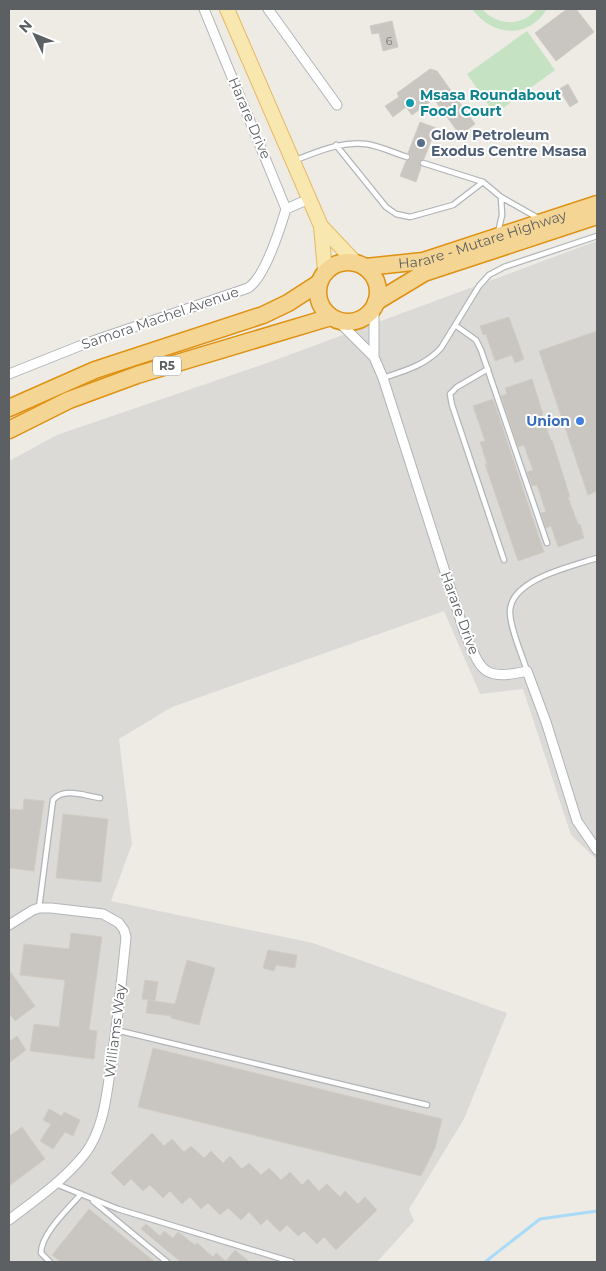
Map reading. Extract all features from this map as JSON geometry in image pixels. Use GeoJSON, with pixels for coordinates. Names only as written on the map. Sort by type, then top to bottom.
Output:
{"type":"FeatureCollection","features":[{"type":"Feature","properties":{"kind":"highway","name":"Harare - Mutare Highway"},"geometry":{"type":"LineString","coordinates":[[361,265],[423,261],[597,204]]}},
{"type":"Feature","properties":{"kind":"highway","name":"Harare - Mutare Highway"},"geometry":{"type":"LineString","coordinates":[[375,305],[424,273],[597,216]]}},
{"type":"Feature","properties":{"kind":"highway","name":"R5"},"geometry":{"type":"LineString","coordinates":[[9,408],[95,370],[263,315],[288,303],[322,277],[329,268],[341,262],[361,265]]}},
{"type":"Feature","properties":{"kind":"highway"},"geometry":{"type":"LineString","coordinates":[[361,265],[371,273],[378,287],[375,305]]}},
{"type":"Feature","properties":{"kind":"highway"},"geometry":{"type":"LineString","coordinates":[[322,277],[318,293],[320,302],[324,311],[334,319]]}},
{"type":"Feature","properties":{"kind":"highway","name":"R5"},"geometry":{"type":"LineString","coordinates":[[9,430],[69,400],[137,374],[334,319],[347,322],[358,321],[367,315],[375,305]]}},
{"type":"Feature","properties":{"kind":"main road","name":"Harare Drive"},"geometry":{"type":"LineString","coordinates":[[227,9],[321,226],[361,265]]}},
{"type":"Feature","properties":{"kind":"main road","name":"Harare Drive"},"geometry":{"type":"LineString","coordinates":[[321,226],[322,277]]}},
{"type":"Feature","properties":{"kind":"street","name":"Harare Drive"},"geometry":{"type":"LineString","coordinates":[[204,9],[286,209]]}},
{"type":"Feature","properties":{"kind":"street"},"geometry":{"type":"LineString","coordinates":[[268,9],[337,105]]}},
{"type":"Feature","properties":{"kind":"street"},"geometry":{"type":"LineString","coordinates":[[286,209],[309,199]]}},
{"type":"Feature","properties":{"kind":"street","name":"Samora Machel Avenue"},"geometry":{"type":"LineString","coordinates":[[9,374],[87,342],[248,288],[258,279],[280,229],[286,209]]}},
{"type":"Feature","properties":{"kind":"street","name":"Harare Drive"},"geometry":{"type":"LineString","coordinates":[[374,357],[375,305]]}},
{"type":"Feature","properties":{"kind":"street","name":"Harare Drive"},"geometry":{"type":"LineString","coordinates":[[334,319],[374,357],[383,378],[464,631],[479,665],[487,672],[496,675],[510,675],[527,671]]}},
{"type":"Feature","properties":{"kind":"street"},"geometry":{"type":"LineString","coordinates":[[527,671],[546,722],[577,821],[597,850]]}},
{"type":"Feature","properties":{"kind":"street"},"geometry":{"type":"LineString","coordinates":[[9,925],[24,914],[39,908]]}},
{"type":"Feature","properties":{"kind":"street","name":"Williams Way"},"geometry":{"type":"LineString","coordinates":[[9,1220],[56,1184],[84,1154],[98,1126],[106,1100],[126,937],[119,923],[102,914],[39,908]]}},
{"type":"Feature","properties":{"kind":"lane"},"geometry":{"type":"LineString","coordinates":[[293,161],[336,145],[367,144],[407,157]]}},
{"type":"Feature","properties":{"kind":"lane"},"geometry":{"type":"LineString","coordinates":[[336,145],[386,207],[396,214],[410,217],[453,205],[483,182]]}},
{"type":"Feature","properties":{"kind":"lane"},"geometry":{"type":"LineString","coordinates":[[423,163],[483,182],[501,197],[544,221]]}},
{"type":"Feature","properties":{"kind":"lane"},"geometry":{"type":"LineString","coordinates":[[498,237],[502,215],[501,197]]}},
{"type":"Feature","properties":{"kind":"lane"},"geometry":{"type":"LineString","coordinates":[[383,378],[418,366],[436,354],[478,286],[489,275],[504,267],[597,236]]}},
{"type":"Feature","properties":{"kind":"lane"},"geometry":{"type":"LineString","coordinates":[[455,325],[476,340],[481,350],[547,543]]}},
{"type":"Feature","properties":{"kind":"lane"},"geometry":{"type":"LineString","coordinates":[[488,369],[457,387],[450,394],[452,405],[504,560]]}},
{"type":"Feature","properties":{"kind":"lane"},"geometry":{"type":"LineString","coordinates":[[527,671],[512,623],[510,611],[514,598],[522,588],[533,580],[597,558]]}},
{"type":"Feature","properties":{"kind":"lane"},"geometry":{"type":"LineString","coordinates":[[39,908],[53,800],[64,792],[100,798]]}},
{"type":"Feature","properties":{"kind":"lane"},"geometry":{"type":"LineString","coordinates":[[116,1030],[427,1105]]}},
{"type":"Feature","properties":{"kind":"lane"},"geometry":{"type":"LineString","coordinates":[[56,1184],[118,1209],[292,1262]]}},
{"type":"Feature","properties":{"kind":"lane"},"geometry":{"type":"LineString","coordinates":[[50,1262],[41,1253],[41,1246],[45,1236],[81,1194]]}},
{"type":"Feature","properties":{"kind":"lane"},"geometry":{"type":"LineString","coordinates":[[90,1198],[166,1262]]}},
{"type":"Feature","properties":{"kind":"shaded area"},"geometry":{"type":"Polygon","coordinates":[[[597,241],[597,860],[571,835],[523,689],[480,694],[444,611],[172,707],[119,739],[132,844],[111,901],[313,943],[507,1013],[464,1119],[409,1209],[414,1221],[377,1262],[9,1262],[9,461],[57,435],[270,362],[597,241]]]}},
{"type":"Feature","properties":{"kind":"green space"},"geometry":{"type":"Polygon","coordinates":[[[472,9],[482,9],[495,19],[509,22],[524,19],[537,9],[547,9],[530,26],[510,31],[489,25],[472,9]]]}},
{"type":"Feature","properties":{"kind":"green space"},"geometry":{"type":"Polygon","coordinates":[[[527,31],[555,70],[495,114],[467,74],[527,31]]]}},
{"type":"Feature","properties":{"kind":"building"},"geometry":{"type":"Polygon","coordinates":[[[567,9],[576,9],[594,32],[556,61],[535,33],[567,9]]]}},
{"type":"Feature","properties":{"kind":"building"},"geometry":{"type":"Polygon","coordinates":[[[392,21],[398,47],[383,51],[379,33],[372,34],[370,26],[392,21]]]}},
{"type":"Feature","properties":{"kind":"building","name":"Msasa Roundabout Food Court"},"geometry":{"type":"Polygon","coordinates":[[[430,69],[437,71],[475,124],[460,135],[434,99],[412,115],[406,107],[393,117],[385,106],[399,97],[397,93],[430,69]]]}},
{"type":"Feature","properties":{"kind":"building"},"geometry":{"type":"Polygon","coordinates":[[[568,84],[578,102],[570,107],[559,89],[568,84]]]}},
{"type":"Feature","properties":{"kind":"building","name":"Glow Petroleum Exodus Centre Msasa"},"geometry":{"type":"Polygon","coordinates":[[[420,122],[436,128],[424,159],[419,161],[421,167],[416,182],[400,176],[406,161],[411,159],[408,153],[420,122]]]}},
{"type":"Feature","properties":{"kind":"building"},"geometry":{"type":"Polygon","coordinates":[[[509,317],[524,359],[515,363],[512,355],[495,361],[486,334],[483,335],[480,326],[509,317]]]}},
{"type":"Feature","properties":{"kind":"building","name":"Union"},"geometry":{"type":"Polygon","coordinates":[[[597,331],[597,491],[588,495],[539,351],[597,331]]]}},
{"type":"Feature","properties":{"kind":"building"},"geometry":{"type":"Polygon","coordinates":[[[532,379],[570,497],[568,497],[584,538],[558,547],[551,526],[546,528],[541,513],[546,512],[537,485],[532,486],[527,472],[533,470],[524,445],[518,447],[501,396],[507,394],[505,388],[532,379]]]}},
{"type":"Feature","properties":{"kind":"building"},"geometry":{"type":"Polygon","coordinates":[[[493,399],[544,552],[518,561],[485,464],[487,464],[480,442],[485,441],[473,406],[493,399]]]}},
{"type":"Feature","properties":{"kind":"building"},"geometry":{"type":"Polygon","coordinates":[[[24,799],[44,801],[34,871],[9,868],[9,809],[23,810],[24,799]]]}},
{"type":"Feature","properties":{"kind":"building"},"geometry":{"type":"Polygon","coordinates":[[[63,814],[108,819],[101,882],[56,878],[63,814]]]}},
{"type":"Feature","properties":{"kind":"building"},"geometry":{"type":"Polygon","coordinates":[[[71,933],[102,937],[89,1030],[97,1031],[94,1059],[30,1051],[34,1024],[59,1027],[65,980],[20,975],[24,944],[69,949],[71,933]]]}},
{"type":"Feature","properties":{"kind":"building"},"geometry":{"type":"Polygon","coordinates":[[[268,950],[297,955],[295,968],[276,965],[274,971],[263,968],[268,950]]]}},
{"type":"Feature","properties":{"kind":"building"},"geometry":{"type":"Polygon","coordinates":[[[187,960],[215,968],[199,1025],[171,1018],[172,1016],[146,1013],[148,1000],[175,1004],[187,960]]]}},
{"type":"Feature","properties":{"kind":"building"},"geometry":{"type":"Polygon","coordinates":[[[9,970],[35,1006],[15,1021],[9,1013],[9,970]]]}},
{"type":"Feature","properties":{"kind":"building"},"geometry":{"type":"Polygon","coordinates":[[[145,980],[158,982],[155,1001],[142,999],[145,980]]]}},
{"type":"Feature","properties":{"kind":"building"},"geometry":{"type":"Polygon","coordinates":[[[17,1036],[26,1050],[9,1063],[9,1042],[17,1036]]]}},
{"type":"Feature","properties":{"kind":"building"},"geometry":{"type":"Polygon","coordinates":[[[153,1048],[442,1119],[435,1148],[421,1176],[138,1107],[153,1048]]]}},
{"type":"Feature","properties":{"kind":"building"},"geometry":{"type":"Polygon","coordinates":[[[49,1109],[62,1116],[64,1112],[80,1120],[73,1136],[65,1132],[53,1149],[40,1141],[51,1124],[43,1120],[49,1109]]]}},
{"type":"Feature","properties":{"kind":"building"},"geometry":{"type":"Polygon","coordinates":[[[22,1127],[45,1159],[9,1186],[9,1136],[22,1127]]]}},
{"type":"Feature","properties":{"kind":"building"},"geometry":{"type":"Polygon","coordinates":[[[152,1133],[164,1146],[172,1139],[184,1152],[191,1146],[204,1158],[211,1151],[223,1163],[230,1156],[242,1169],[249,1163],[261,1175],[269,1168],[281,1180],[290,1172],[302,1185],[308,1179],[319,1191],[327,1184],[340,1197],[345,1191],[358,1204],[365,1197],[377,1210],[336,1250],[324,1237],[317,1244],[304,1231],[298,1236],[287,1225],[280,1232],[267,1219],[261,1225],[249,1212],[241,1220],[228,1208],[220,1215],[208,1203],[201,1209],[190,1197],[182,1204],[170,1191],[163,1198],[150,1185],[143,1191],[131,1179],[124,1186],[111,1173],[152,1133]]]}},
{"type":"Feature","properties":{"kind":"building"},"geometry":{"type":"Polygon","coordinates":[[[89,1209],[155,1262],[61,1262],[52,1255],[89,1209]]]}},
{"type":"Feature","properties":{"kind":"building"},"geometry":{"type":"Polygon","coordinates":[[[146,1224],[160,1236],[164,1231],[173,1238],[178,1232],[195,1245],[197,1243],[213,1257],[216,1253],[226,1261],[235,1250],[250,1262],[181,1262],[141,1229],[146,1224]]]}},
{"type":"Feature","properties":{"kind":"waterway"},"geometry":{"type":"LineString","coordinates":[[485,1262],[540,1219],[597,1211]]}},
{"type":"Feature","properties":{"kind":"place","name":"Msasa Roundabout Food Court"},"geometry":{"type":"Point","coordinates":[410,103]}},
{"type":"Feature","properties":{"kind":"place","name":"Glow Petroleum Exodus Centre Msasa"},"geometry":{"type":"Point","coordinates":[421,143]}},
{"type":"Feature","properties":{"kind":"place","name":"Union"},"geometry":{"type":"Point","coordinates":[580,421]}}]}
